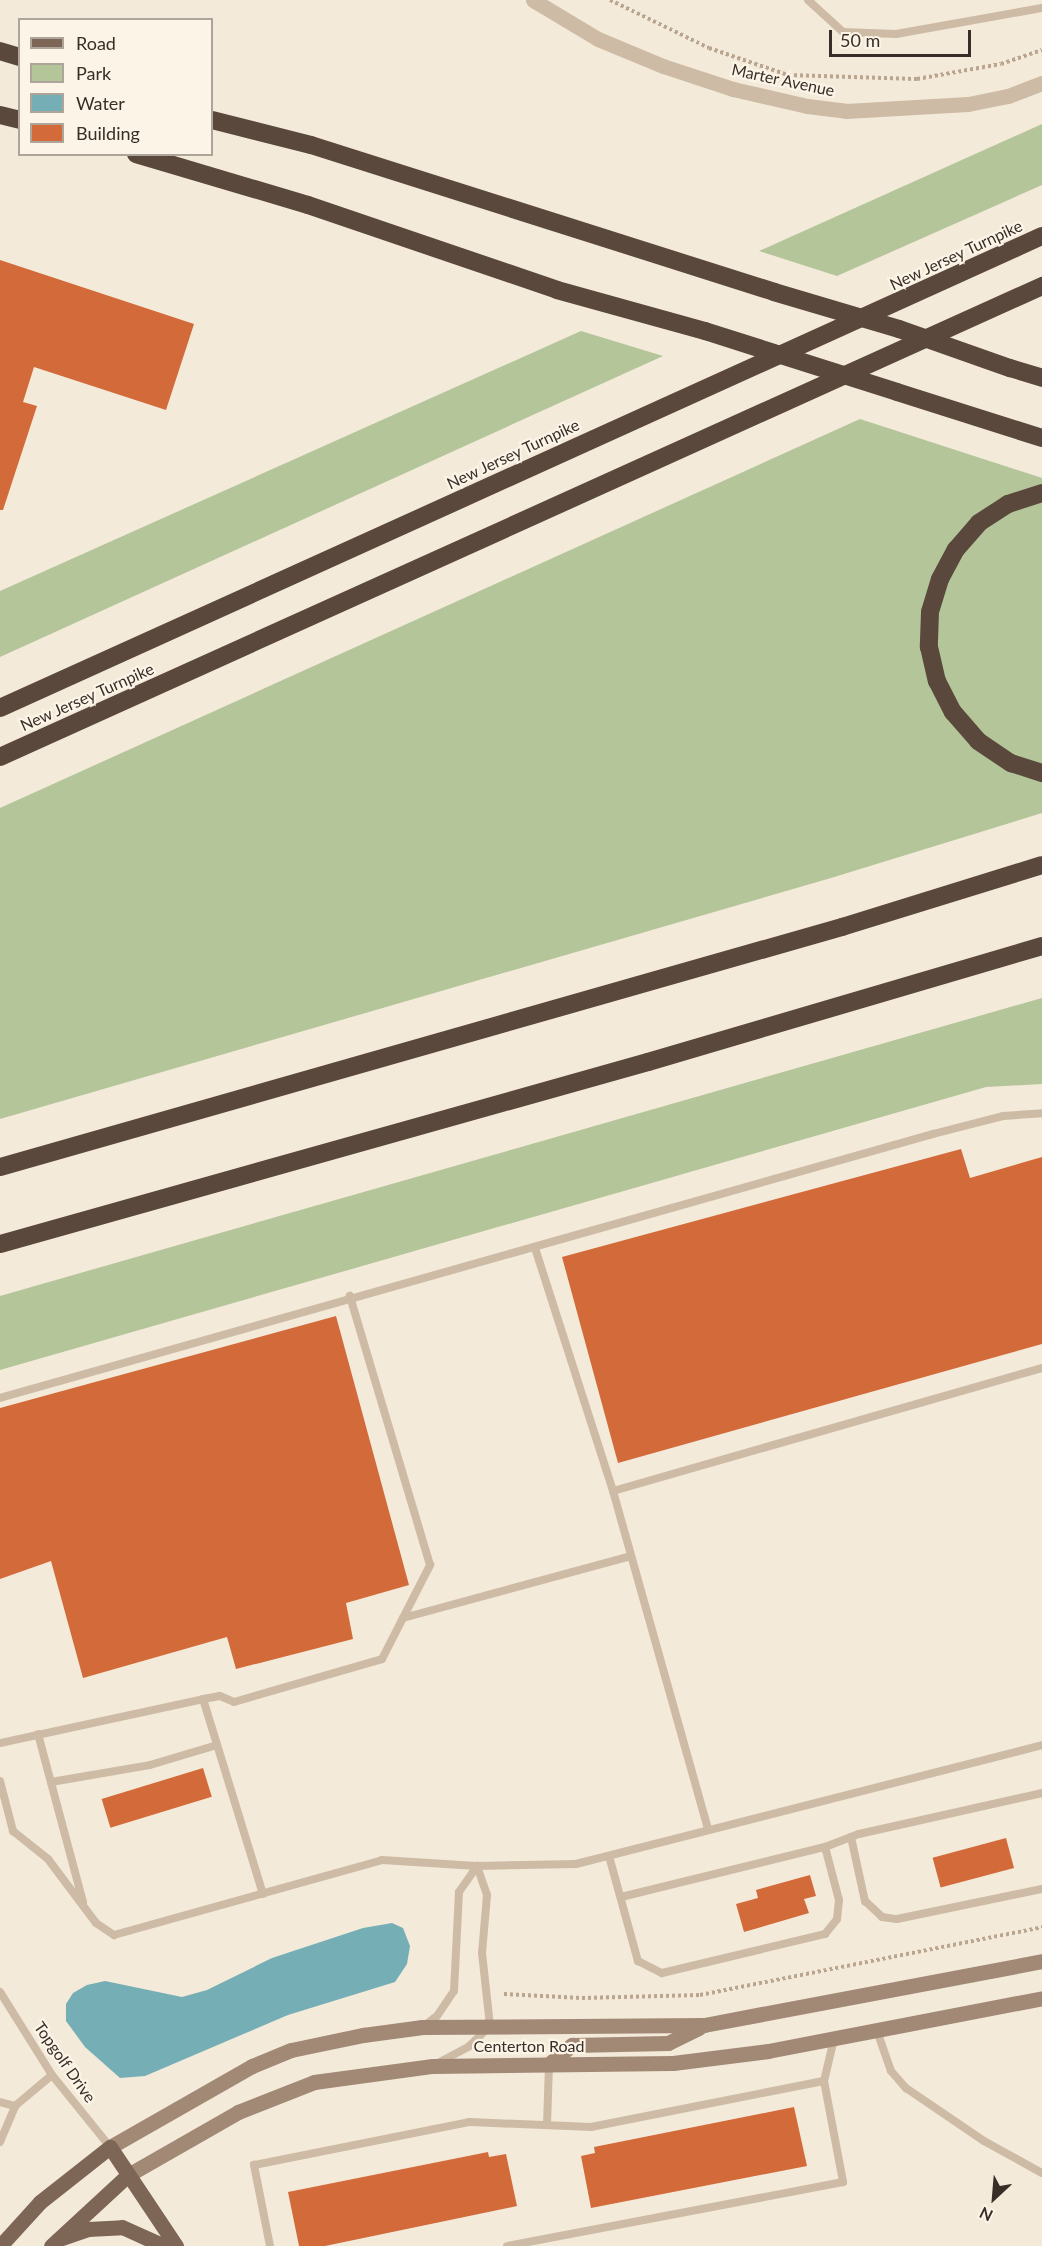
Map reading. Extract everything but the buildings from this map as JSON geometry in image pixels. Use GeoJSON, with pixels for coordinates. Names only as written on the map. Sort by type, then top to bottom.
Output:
{"type":"FeatureCollection","features":[{"type":"Feature","properties":{"kind":"highway"},"geometry":{"type":"LineString","coordinates":[[0,51],[18,56]]}},
{"type":"Feature","properties":{"kind":"highway"},"geometry":{"type":"LineString","coordinates":[[0,115],[18,120]]}},
{"type":"Feature","properties":{"kind":"highway"},"geometry":{"type":"LineString","coordinates":[[213,120],[311,146],[774,292],[899,329],[1042,378]]}},
{"type":"Feature","properties":{"kind":"highway"},"geometry":{"type":"LineString","coordinates":[[143,156],[308,205],[557,290],[705,331],[1042,438]]}},
{"type":"Feature","properties":{"kind":"highway","name":"New Jersey Turnpike"},"geometry":{"type":"LineString","coordinates":[[0,708],[1042,237]]}},
{"type":"Feature","properties":{"kind":"highway","name":"New Jersey Turnpike"},"geometry":{"type":"LineString","coordinates":[[0,757],[1042,286]]}},
{"type":"Feature","properties":{"kind":"highway"},"geometry":{"type":"LineString","coordinates":[[1042,493],[999,510],[979,523],[956,549],[936,590],[930,612],[929,647],[937,681],[953,712],[972,734],[1011,763],[1042,773]]}},
{"type":"Feature","properties":{"kind":"highway"},"geometry":{"type":"LineString","coordinates":[[0,1167],[842,927],[1042,865]]}},
{"type":"Feature","properties":{"kind":"highway"},"geometry":{"type":"LineString","coordinates":[[0,1244],[1014,956],[1042,946]]}},
{"type":"Feature","properties":{"kind":"highway"},"geometry":{"type":"LineString","coordinates":[[1014,956],[1042,951]]}},
{"type":"Feature","properties":{"kind":"main road","name":"Centerton Road"},"geometry":{"type":"LineString","coordinates":[[110,2147],[205,2091],[291,2050],[422,2027],[704,2025],[1042,1961]]}},
{"type":"Feature","properties":{"kind":"main road","name":"Centerton Road"},"geometry":{"type":"LineString","coordinates":[[55,2242],[128,2175],[238,2112],[314,2082],[433,2066],[673,2063],[834,2039],[1042,1998]]}},
{"type":"Feature","properties":{"kind":"main road"},"geometry":{"type":"LineString","coordinates":[[549,2064],[572,2045],[668,2043],[704,2025]]}},
{"type":"Feature","properties":{"kind":"main road"},"geometry":{"type":"LineString","coordinates":[[0,2246],[40,2202],[110,2147],[176,2246]]}},
{"type":"Feature","properties":{"kind":"main road"},"geometry":{"type":"LineString","coordinates":[[55,2242],[88,2229],[122,2227],[164,2246]]}},
{"type":"Feature","properties":{"kind":"street","name":"Marter Avenue"},"geometry":{"type":"LineString","coordinates":[[533,0],[598,39],[652,62],[733,89],[807,106],[846,111],[927,108],[1008,96],[1042,83]]}},
{"type":"Feature","properties":{"kind":"lane"},"geometry":{"type":"LineString","coordinates":[[808,0],[843,32],[896,34],[1042,8]]}},
{"type":"Feature","properties":{"kind":"lane"},"geometry":{"type":"LineString","coordinates":[[0,1398],[350,1296],[535,1248],[933,1134],[1003,1116],[1042,1113]]}},
{"type":"Feature","properties":{"kind":"lane"},"geometry":{"type":"LineString","coordinates":[[535,1248],[613,1491],[708,1830]]}},
{"type":"Feature","properties":{"kind":"lane"},"geometry":{"type":"LineString","coordinates":[[0,1743],[220,1696],[234,1702],[382,1659],[430,1565],[350,1296]]}},
{"type":"Feature","properties":{"kind":"lane"},"geometry":{"type":"LineString","coordinates":[[613,1491],[1042,1368]]}},
{"type":"Feature","properties":{"kind":"lane"},"geometry":{"type":"LineString","coordinates":[[403,1618],[631,1557]]}},
{"type":"Feature","properties":{"kind":"lane"},"geometry":{"type":"LineString","coordinates":[[203,1699],[262,1894]]}},
{"type":"Feature","properties":{"kind":"lane"},"geometry":{"type":"LineString","coordinates":[[38,1734],[85,1908]]}},
{"type":"Feature","properties":{"kind":"lane"},"geometry":{"type":"LineString","coordinates":[[51,1782],[150,1765],[217,1745]]}},
{"type":"Feature","properties":{"kind":"lane"},"geometry":{"type":"LineString","coordinates":[[0,1781],[13,1831],[48,1859],[96,1923],[114,1935],[382,1860],[477,1866],[576,1864],[1042,1745]]}},
{"type":"Feature","properties":{"kind":"lane"},"geometry":{"type":"LineString","coordinates":[[621,1897],[825,1847],[850,1837],[1042,1792]]}},
{"type":"Feature","properties":{"kind":"lane"},"geometry":{"type":"LineString","coordinates":[[850,1837],[865,1901],[882,1917],[912,1917],[1042,1889]]}},
{"type":"Feature","properties":{"kind":"lane"},"geometry":{"type":"LineString","coordinates":[[609,1856],[638,1961],[649,1970],[662,1973],[825,1934],[837,1919],[838,1900],[825,1847]]}},
{"type":"Feature","properties":{"kind":"lane"},"geometry":{"type":"LineString","coordinates":[[433,2066],[468,2047],[490,2026],[482,1953],[487,1895],[477,1866]]}},
{"type":"Feature","properties":{"kind":"lane"},"geometry":{"type":"LineString","coordinates":[[422,2027],[437,2016],[454,1991],[459,1892],[477,1866]]}},
{"type":"Feature","properties":{"kind":"lane","name":"Topgolf Drive"},"geometry":{"type":"LineString","coordinates":[[0,1992],[52,2075],[110,2147]]}},
{"type":"Feature","properties":{"kind":"lane"},"geometry":{"type":"LineString","coordinates":[[877,2031],[891,2071],[906,2088],[984,2142],[1042,2173]]}},
{"type":"Feature","properties":{"kind":"lane"},"geometry":{"type":"LineString","coordinates":[[507,2246],[843,2182],[824,2081],[834,2039]]}},
{"type":"Feature","properties":{"kind":"lane"},"geometry":{"type":"LineString","coordinates":[[547,2125],[549,2064]]}},
{"type":"Feature","properties":{"kind":"lane"},"geometry":{"type":"LineString","coordinates":[[0,2142],[15,2106],[52,2075]]}},
{"type":"Feature","properties":{"kind":"lane"},"geometry":{"type":"LineString","coordinates":[[270,2246],[254,2165],[469,2122],[591,2127],[824,2081]]}},
{"type":"Feature","properties":{"kind":"lane"},"geometry":{"type":"LineString","coordinates":[[0,2102],[15,2106]]}},
{"type":"Feature","properties":{"kind":"path"},"geometry":{"type":"LineString","coordinates":[[610,0],[709,48],[788,75],[917,79],[1001,64],[1042,50]]}},
{"type":"Feature","properties":{"kind":"path"},"geometry":{"type":"LineString","coordinates":[[504,1994],[582,1998],[700,1995],[1042,1927]]}},
{"type":"Feature","properties":{"kind":"green space"},"geometry":{"type":"Polygon","coordinates":[[[1042,124],[1042,185],[837,276],[759,251],[1042,124]]]}},
{"type":"Feature","properties":{"kind":"green space"},"geometry":{"type":"Polygon","coordinates":[[[581,331],[663,356],[0,657],[0,591],[581,331]]]}},
{"type":"Feature","properties":{"kind":"green space"},"geometry":{"type":"Polygon","coordinates":[[[860,419],[1042,478],[1042,813],[831,878],[0,1119],[0,808],[860,419]]]}},
{"type":"Feature","properties":{"kind":"green space"},"geometry":{"type":"Polygon","coordinates":[[[1042,998],[1042,1084],[986,1087],[0,1370],[0,1296],[1042,998]]]}},
{"type":"Feature","properties":{"kind":"water"},"geometry":{"type":"Polygon","coordinates":[[[392,1923],[403,1928],[410,1946],[407,1964],[395,1982],[288,2015],[145,2076],[120,2078],[85,2047],[66,2021],[66,2004],[73,1993],[87,1985],[105,1981],[182,1997],[207,1990],[272,1958],[363,1928],[392,1923]]]}}]}
